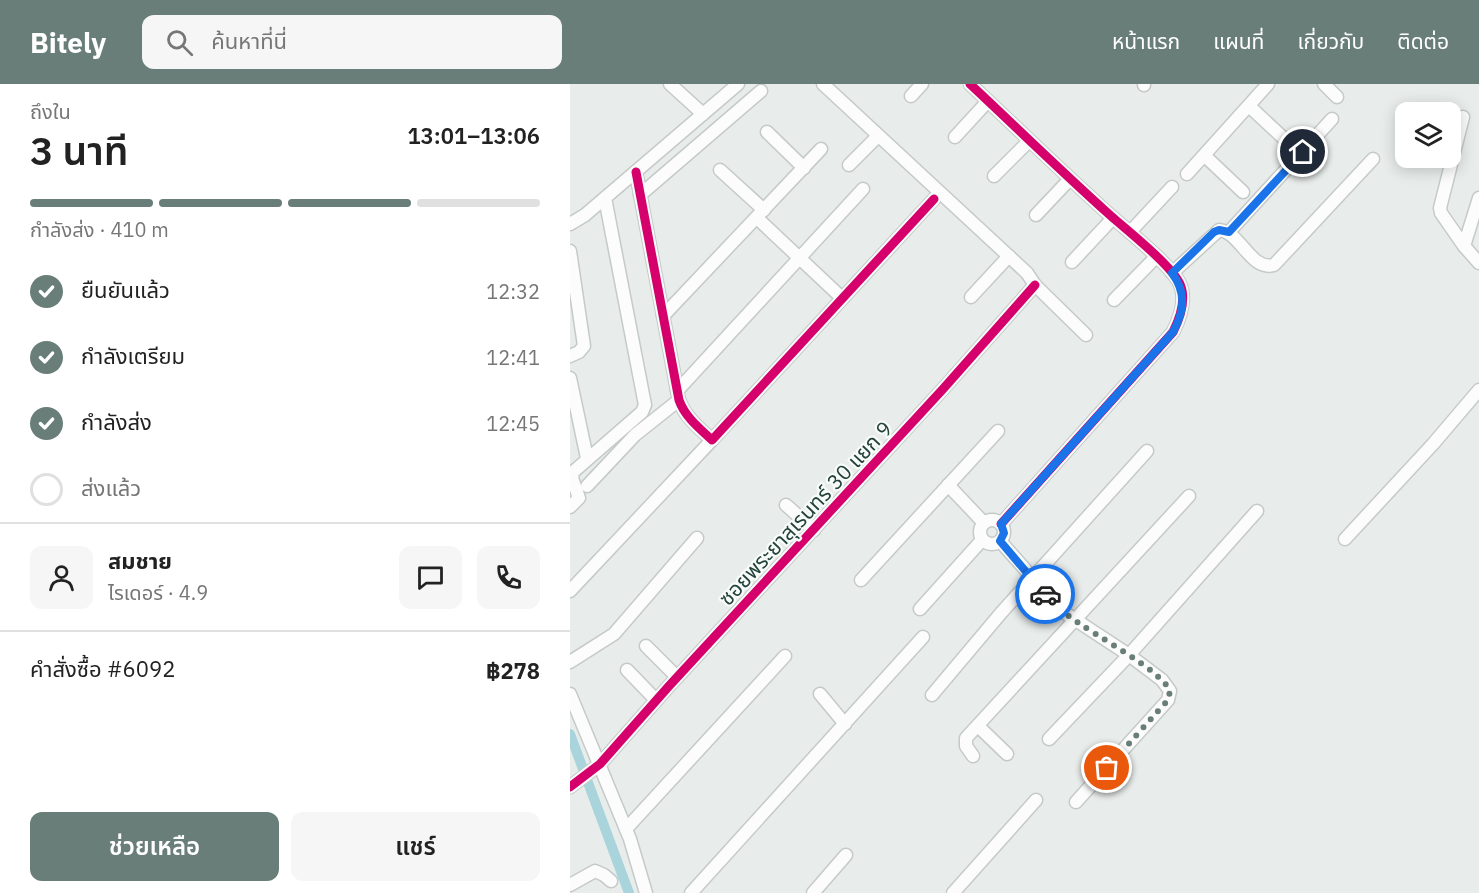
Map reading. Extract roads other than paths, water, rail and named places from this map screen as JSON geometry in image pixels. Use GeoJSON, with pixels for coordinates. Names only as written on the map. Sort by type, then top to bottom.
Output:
{"type":"FeatureCollection","features":[{"type":"Feature","properties":{"kind":"street"},"geometry":{"type":"LineString","coordinates":[[670,84],[703,114]]}},
{"type":"Feature","properties":{"kind":"street"},"geometry":{"type":"LineString","coordinates":[[570,224],[585,215],[738,84]]}},
{"type":"Feature","properties":{"kind":"street"},"geometry":{"type":"LineString","coordinates":[[823,84],[1009,256],[1086,335]]}},
{"type":"Feature","properties":{"kind":"street"},"geometry":{"type":"LineString","coordinates":[[911,96],[922,84]]}},
{"type":"Feature","properties":{"kind":"street"},"geometry":{"type":"LineString","coordinates":[[970,84],[1156,257],[1180,284],[1182,294],[1180,318],[1173,332],[1001,524]]}},
{"type":"Feature","properties":{"kind":"street"},"geometry":{"type":"LineString","coordinates":[[1186,174],[1205,156],[1268,84]]}},
{"type":"Feature","properties":{"kind":"street"},"geometry":{"type":"LineString","coordinates":[[1324,84],[1336,97]]}},
{"type":"Feature","properties":{"kind":"street"},"geometry":{"type":"LineString","coordinates":[[640,195],[761,91]]}},
{"type":"Feature","properties":{"kind":"street"},"geometry":{"type":"LineString","coordinates":[[955,137],[988,101]]}},
{"type":"Feature","properties":{"kind":"street"},"geometry":{"type":"LineString","coordinates":[[1249,106],[1294,148]]}},
{"type":"Feature","properties":{"kind":"street"},"geometry":{"type":"LineString","coordinates":[[1463,117],[1440,208],[1445,222],[1479,263]]}},
{"type":"Feature","properties":{"kind":"street"},"geometry":{"type":"LineString","coordinates":[[1229,232],[1332,119]]}},
{"type":"Feature","properties":{"kind":"street"},"geometry":{"type":"LineString","coordinates":[[682,132],[696,147]]}},
{"type":"Feature","properties":{"kind":"street"},"geometry":{"type":"LineString","coordinates":[[766,132],[804,168]]}},
{"type":"Feature","properties":{"kind":"street"},"geometry":{"type":"LineString","coordinates":[[849,165],[878,136]]}},
{"type":"Feature","properties":{"kind":"street"},"geometry":{"type":"LineString","coordinates":[[994,176],[1029,141]]}},
{"type":"Feature","properties":{"kind":"street"},"geometry":{"type":"LineString","coordinates":[[663,316],[821,149]]}},
{"type":"Feature","properties":{"kind":"street"},"geometry":{"type":"LineString","coordinates":[[1205,156],[1243,192]]}},
{"type":"Feature","properties":{"kind":"street"},"geometry":{"type":"LineString","coordinates":[[1172,273],[1214,232],[1219,230],[1229,232],[1260,264],[1267,267],[1274,265],[1373,159]]}},
{"type":"Feature","properties":{"kind":"street"},"geometry":{"type":"LineString","coordinates":[[720,170],[799,259],[842,298]]}},
{"type":"Feature","properties":{"kind":"street"},"geometry":{"type":"LineString","coordinates":[[636,172],[681,408],[712,440]]}},
{"type":"Feature","properties":{"kind":"street"},"geometry":{"type":"LineString","coordinates":[[1036,215],[1070,178]]}},
{"type":"Feature","properties":{"kind":"street"},"geometry":{"type":"LineString","coordinates":[[1130,232],[1172,188]]}},
{"type":"Feature","properties":{"kind":"street"},"geometry":{"type":"LineString","coordinates":[[587,486],[635,435],[678,396],[863,189]]}},
{"type":"Feature","properties":{"kind":"street"},"geometry":{"type":"LineString","coordinates":[[570,507],[579,498],[572,478],[573,472],[642,412],[645,405],[605,198]]}},
{"type":"Feature","properties":{"kind":"street"},"geometry":{"type":"LineString","coordinates":[[1464,246],[1479,198]]}},
{"type":"Feature","properties":{"kind":"street"},"geometry":{"type":"LineString","coordinates":[[570,591],[934,199]]}},
{"type":"Feature","properties":{"kind":"street"},"geometry":{"type":"LineString","coordinates":[[1072,262],[1113,218]]}},
{"type":"Feature","properties":{"kind":"street"},"geometry":{"type":"LineString","coordinates":[[570,251],[584,346],[579,352],[570,356]]}},
{"type":"Feature","properties":{"kind":"street"},"geometry":{"type":"LineString","coordinates":[[971,297],[1009,256]]}},
{"type":"Feature","properties":{"kind":"street"},"geometry":{"type":"LineString","coordinates":[[1114,300],[1156,257]]}},
{"type":"Feature","properties":{"kind":"street","name":"ซอยพระยาสุเรนทร์ 30 แยก 9"},"geometry":{"type":"LineString","coordinates":[[574,784],[598,766],[1035,285]]}},
{"type":"Feature","properties":{"kind":"street"},"geometry":{"type":"LineString","coordinates":[[570,378],[587,458]]}},
{"type":"Feature","properties":{"kind":"street"},"geometry":{"type":"LineString","coordinates":[[1345,539],[1433,444],[1479,390]]}},
{"type":"Feature","properties":{"kind":"street"},"geometry":{"type":"LineString","coordinates":[[861,580],[998,431]]}},
{"type":"Feature","properties":{"kind":"street"},"geometry":{"type":"LineString","coordinates":[[932,695],[1032,578],[1147,451]]}},
{"type":"Feature","properties":{"kind":"street"},"geometry":{"type":"LineString","coordinates":[[948,485],[984,523]]}},
{"type":"Feature","properties":{"kind":"street"},"geometry":{"type":"LineString","coordinates":[[973,756],[966,746],[966,741],[978,726],[1190,496]]}},
{"type":"Feature","properties":{"kind":"street"},"geometry":{"type":"LineString","coordinates":[[786,505],[814,530]]}},
{"type":"Feature","properties":{"kind":"street"},"geometry":{"type":"LineString","coordinates":[[1049,739],[1129,655],[1257,511]]}},
{"type":"Feature","properties":{"kind":"street"},"geometry":{"type":"LineString","coordinates":[[993,520],[1001,524],[1004,533],[1000,541],[991,544],[982,540],[980,531],[984,523],[993,520]]}},
{"type":"Feature","properties":{"kind":"street"},"geometry":{"type":"LineString","coordinates":[[570,662],[614,634],[697,538]]}},
{"type":"Feature","properties":{"kind":"street"},"geometry":{"type":"LineString","coordinates":[[920,609],[982,540]]}},
{"type":"Feature","properties":{"kind":"street"},"geometry":{"type":"LineString","coordinates":[[1000,541],[1062,611],[1129,655],[1162,680],[1170,696],[1076,802]]}},
{"type":"Feature","properties":{"kind":"street"},"geometry":{"type":"LineString","coordinates":[[691,893],[923,637]]}},
{"type":"Feature","properties":{"kind":"street"},"geometry":{"type":"LineString","coordinates":[[646,646],[677,677]]}},
{"type":"Feature","properties":{"kind":"street"},"geometry":{"type":"LineString","coordinates":[[626,829],[785,656]]}},
{"type":"Feature","properties":{"kind":"street"},"geometry":{"type":"LineString","coordinates":[[627,670],[656,700]]}},
{"type":"Feature","properties":{"kind":"street"},"geometry":{"type":"LineString","coordinates":[[570,694],[626,829],[646,893]]}},
{"type":"Feature","properties":{"kind":"street"},"geometry":{"type":"LineString","coordinates":[[820,694],[845,723]]}},
{"type":"Feature","properties":{"kind":"street"},"geometry":{"type":"LineString","coordinates":[[978,726],[1007,754]]}},
{"type":"Feature","properties":{"kind":"street"},"geometry":{"type":"LineString","coordinates":[[953,893],[1036,800]]}},
{"type":"Feature","properties":{"kind":"street"},"geometry":{"type":"LineString","coordinates":[[813,893],[846,855]]}},
{"type":"Feature","properties":{"kind":"street"},"geometry":{"type":"LineString","coordinates":[[570,885],[595,871],[604,875],[611,882]]}},
{"type":"Feature","properties":{"kind":"waterway"},"geometry":{"type":"LineString","coordinates":[[570,734],[629,893]]}}]}
